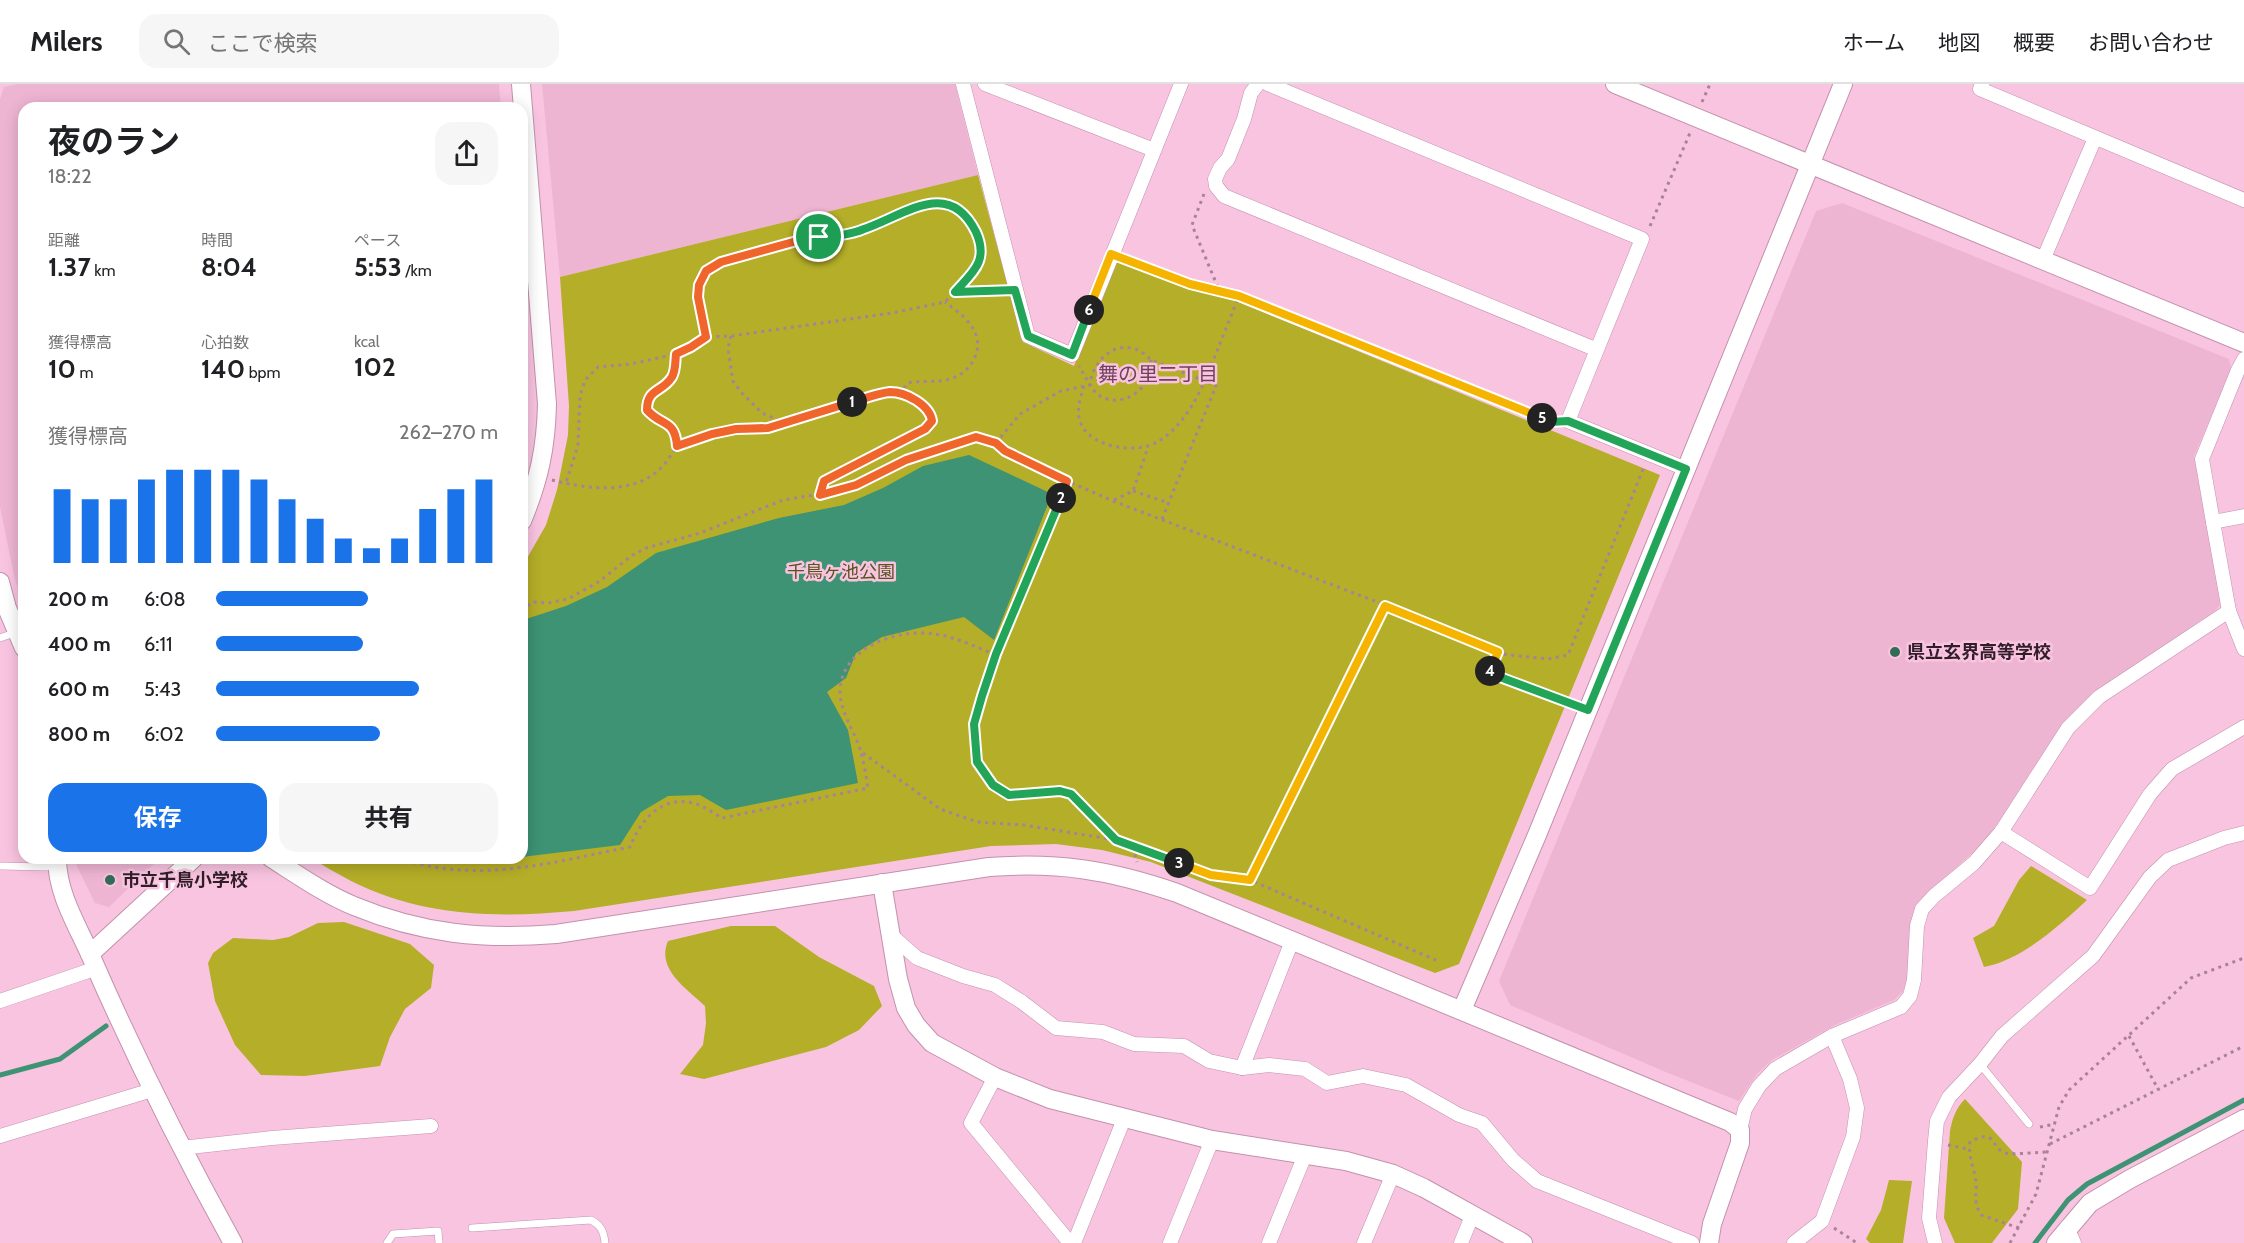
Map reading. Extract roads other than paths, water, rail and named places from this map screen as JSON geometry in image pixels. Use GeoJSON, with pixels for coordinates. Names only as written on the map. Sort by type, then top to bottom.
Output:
{"type":"FeatureCollection","features":[{"type":"Feature","properties":{"kind":"street"},"geometry":{"type":"LineString","coordinates":[[520,84],[522,102]]}},
{"type":"Feature","properties":{"kind":"street"},"geometry":{"type":"LineString","coordinates":[[963,84],[1028,336],[1072,355],[1181,84]]}},
{"type":"Feature","properties":{"kind":"street"},"geometry":{"type":"LineString","coordinates":[[985,84],[1154,150]]}},
{"type":"Feature","properties":{"kind":"street"},"geometry":{"type":"LineString","coordinates":[[1258,84],[1251,93],[1244,119],[1228,159],[1220,168],[1215,179],[1216,186],[1224,196],[1595,350]]}},
{"type":"Feature","properties":{"kind":"street"},"geometry":{"type":"LineString","coordinates":[[1268,84],[1642,239],[1568,421],[1686,469]]}},
{"type":"Feature","properties":{"kind":"street"},"geometry":{"type":"LineString","coordinates":[[1615,84],[2244,342]]}},
{"type":"Feature","properties":{"kind":"street"},"geometry":{"type":"LineString","coordinates":[[1462,1010],[1588,710],[1843,84]]}},
{"type":"Feature","properties":{"kind":"street"},"geometry":{"type":"LineString","coordinates":[[1982,84],[1980,89],[2244,200]]}},
{"type":"Feature","properties":{"kind":"street"},"geometry":{"type":"LineString","coordinates":[[2043,261],[2095,138]]}},
{"type":"Feature","properties":{"kind":"street"},"geometry":{"type":"LineString","coordinates":[[528,175],[548,404],[544,453],[539,476],[528,505]]}},
{"type":"Feature","properties":{"kind":"street"},"geometry":{"type":"LineString","coordinates":[[2244,359],[2202,459],[2229,611],[2244,649]]}},
{"type":"Feature","properties":{"kind":"street"},"geometry":{"type":"LineString","coordinates":[[2213,522],[2244,516]]}},
{"type":"Feature","properties":{"kind":"street"},"geometry":{"type":"LineString","coordinates":[[0,582],[14,639]]}},
{"type":"Feature","properties":{"kind":"street"},"geometry":{"type":"LineString","coordinates":[[1709,1243],[1712,1224],[1740,1143],[1740,1130],[1745,1109],[1759,1086],[1775,1070],[1832,1036],[1901,1007],[1910,996],[1914,980],[1917,926],[1922,909],[1974,863],[2001,832],[2068,728],[2099,697],[2229,611]]}},
{"type":"Feature","properties":{"kind":"street"},"geometry":{"type":"LineString","coordinates":[[2001,832],[2090,888],[2150,794],[2172,769],[2244,727]]}},
{"type":"Feature","properties":{"kind":"street"},"geometry":{"type":"LineString","coordinates":[[1935,1243],[1929,1218],[1937,1121],[1949,1098],[2002,1036],[2093,956],[2150,877],[2169,860],[2224,838],[2244,833]]}},
{"type":"Feature","properties":{"kind":"street"},"geometry":{"type":"LineString","coordinates":[[58,864],[72,917],[152,1090],[233,1243]]}},
{"type":"Feature","properties":{"kind":"street"},"geometry":{"type":"LineString","coordinates":[[0,1001],[93,961],[188,864]]}},
{"type":"Feature","properties":{"kind":"street"},"geometry":{"type":"LineString","coordinates":[[281,864],[353,906],[409,924],[459,935],[512,938],[556,934],[989,867],[1031,864],[1082,868],[1137,879],[1177,893],[1730,1122],[1740,1130]]}},
{"type":"Feature","properties":{"kind":"street"},"geometry":{"type":"LineString","coordinates":[[882,883],[898,979],[906,1008],[916,1025],[932,1043],[995,1077],[1050,1099],[1212,1140],[1346,1161],[1393,1174],[1424,1188],[1523,1243]]}},
{"type":"Feature","properties":{"kind":"street"},"geometry":{"type":"LineString","coordinates":[[891,935],[917,958],[963,976],[995,985],[1056,1028],[1103,1032],[1134,1044],[1184,1046],[1209,1061],[1242,1068],[1269,1065],[1305,1069],[1328,1083],[1364,1076],[1406,1085],[1459,1115],[1482,1123],[1513,1160],[1537,1181],[1692,1243]]}},
{"type":"Feature","properties":{"kind":"street"},"geometry":{"type":"LineString","coordinates":[[1242,1068],[1292,941]]}},
{"type":"Feature","properties":{"kind":"street"},"geometry":{"type":"LineString","coordinates":[[1794,1243],[1822,1221],[1853,1137],[1857,1108],[1850,1079],[1832,1036]]}},
{"type":"Feature","properties":{"kind":"street"},"geometry":{"type":"LineString","coordinates":[[995,1077],[971,1124],[1072,1243],[1124,1119]]}},
{"type":"Feature","properties":{"kind":"street"},"geometry":{"type":"LineString","coordinates":[[0,1136],[152,1090]]}},
{"type":"Feature","properties":{"kind":"street"},"geometry":{"type":"LineString","coordinates":[[2056,1243],[2071,1235],[2090,1203],[2139,1174],[2244,1119]]}},
{"type":"Feature","properties":{"kind":"street"},"geometry":{"type":"LineString","coordinates":[[181,1148],[272,1138],[431,1126]]}},
{"type":"Feature","properties":{"kind":"street"},"geometry":{"type":"LineString","coordinates":[[1170,1243],[1212,1140]]}},
{"type":"Feature","properties":{"kind":"street"},"geometry":{"type":"LineString","coordinates":[[1269,1243],[1305,1155]]}},
{"type":"Feature","properties":{"kind":"street"},"geometry":{"type":"LineString","coordinates":[[1365,1243],[1393,1174]]}},
{"type":"Feature","properties":{"kind":"street"},"geometry":{"type":"LineString","coordinates":[[1461,1243],[1472,1216]]}},
{"type":"Feature","properties":{"kind":"lane"},"geometry":{"type":"LineString","coordinates":[[0,866],[46,867],[51,864]]}},
{"type":"Feature","properties":{"kind":"lane"},"geometry":{"type":"LineString","coordinates":[[1980,1064],[2029,1124]]}},
{"type":"Feature","properties":{"kind":"lane"},"geometry":{"type":"LineString","coordinates":[[472,1228],[591,1220],[597,1223],[604,1232],[605,1243]]}},
{"type":"Feature","properties":{"kind":"lane"},"geometry":{"type":"LineString","coordinates":[[387,1243],[393,1234],[438,1231],[439,1243]]}},
{"type":"Feature","properties":{"kind":"waterway"},"geometry":{"type":"LineString","coordinates":[[0,1075],[60,1059],[106,1026]]}},
{"type":"Feature","properties":{"kind":"waterway"},"geometry":{"type":"LineString","coordinates":[[2035,1243],[2068,1200],[2087,1184],[2244,1100]]}},
{"type":"Feature","properties":{"kind":"place","name":"県立玄界高等学校"},"geometry":{"type":"Point","coordinates":[1895,652]}},
{"type":"Feature","properties":{"kind":"place","name":"市立千鳥小学校"},"geometry":{"type":"Point","coordinates":[110,880]}},
{"type":"Feature","properties":{"kind":"district","name":"舞の里二丁目"},"geometry":{"type":"Point","coordinates":[1158,374]}},
{"type":"Feature","properties":{"kind":"park label","name":"千鳥ヶ池公園"},"geometry":{"type":"Point","coordinates":[841,572]}}]}
